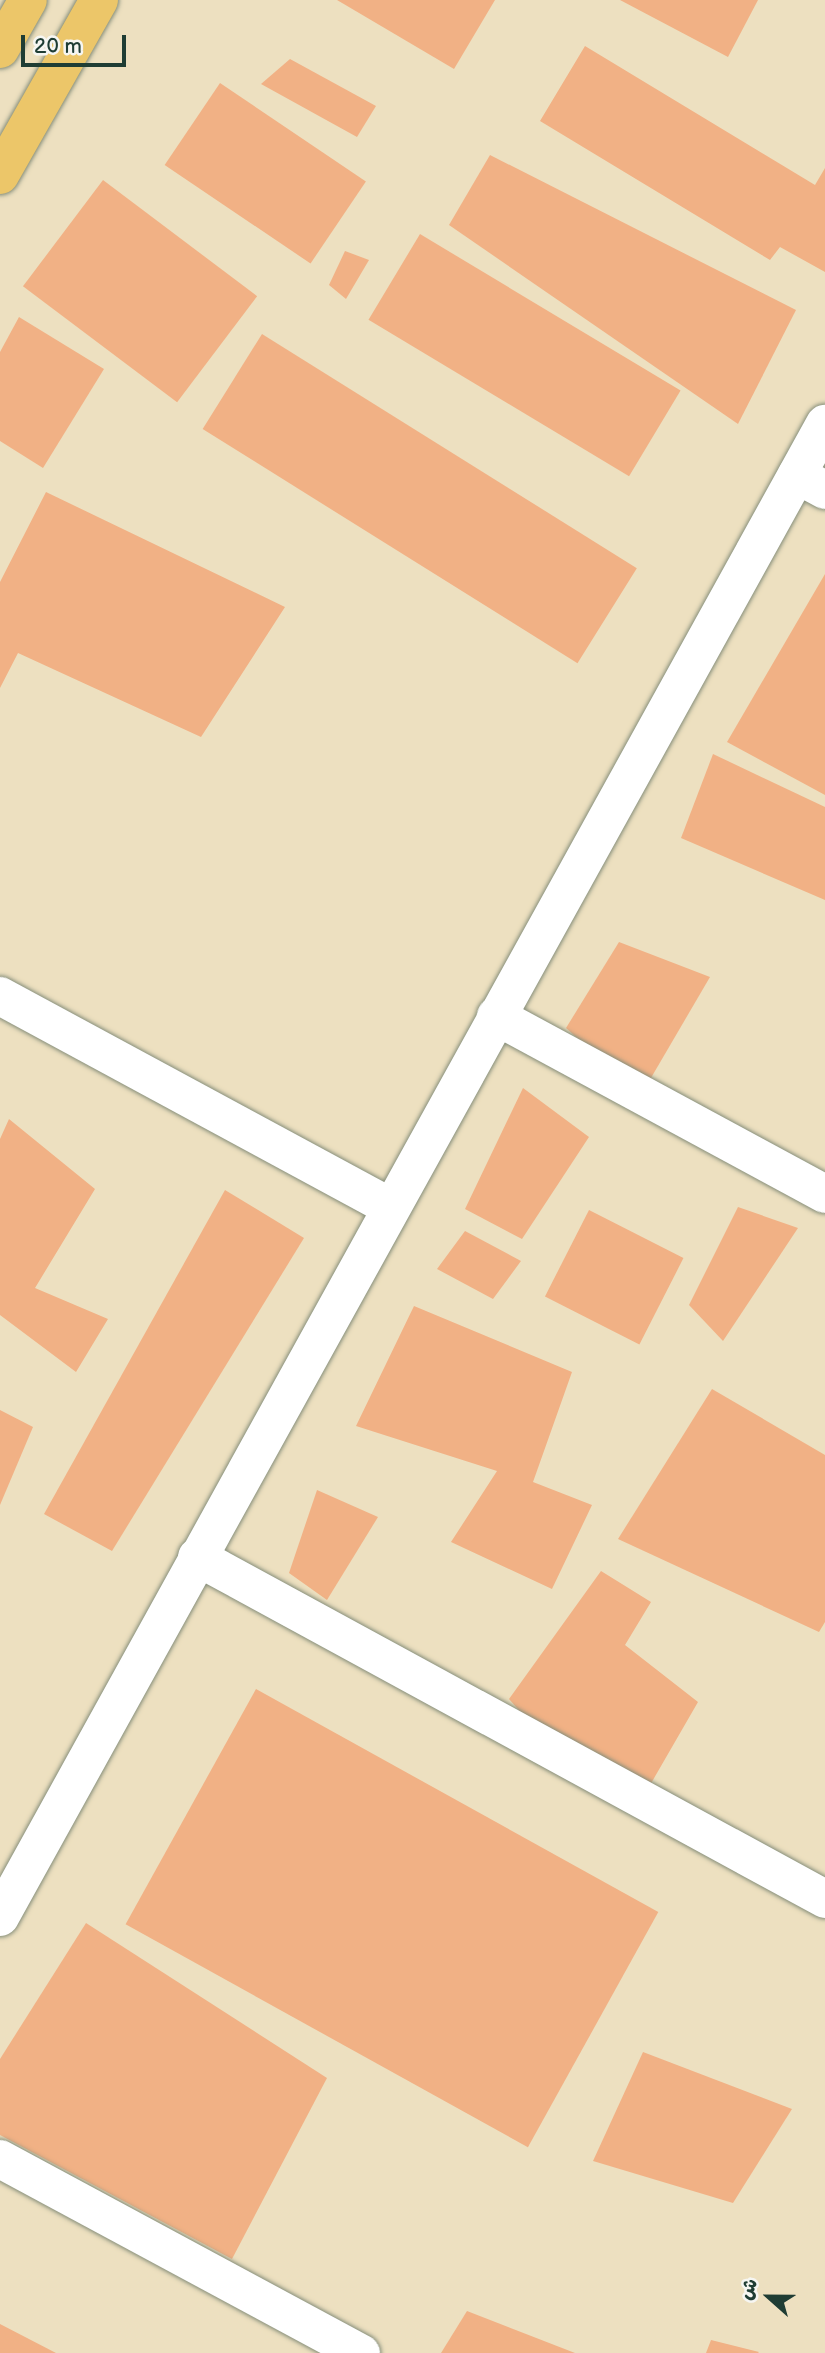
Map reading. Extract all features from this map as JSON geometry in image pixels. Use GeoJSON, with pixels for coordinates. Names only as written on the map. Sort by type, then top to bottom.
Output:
{"type":"FeatureCollection","features":[{"type":"Feature","properties":{"kind":"highway"},"geometry":{"type":"LineString","coordinates":[[0,49],[28,0]]}},
{"type":"Feature","properties":{"kind":"highway"},"geometry":{"type":"LineString","coordinates":[[0,175],[99,0]]}},
{"type":"Feature","properties":{"kind":"street"},"geometry":{"type":"LineString","coordinates":[[0,1917],[389,1206],[496,1016],[811,482],[825,424]]}},
{"type":"Feature","properties":{"kind":"street"},"geometry":{"type":"LineString","coordinates":[[0,996],[389,1206]]}},
{"type":"Feature","properties":{"kind":"street"},"geometry":{"type":"LineString","coordinates":[[496,1016],[825,1194]]}},
{"type":"Feature","properties":{"kind":"street"},"geometry":{"type":"LineString","coordinates":[[197,1558],[825,1899]]}},
{"type":"Feature","properties":{"kind":"street"},"geometry":{"type":"LineString","coordinates":[[0,2159],[361,2353]]}},
{"type":"Feature","properties":{"kind":"building"},"geometry":{"type":"Polygon","coordinates":[[[337,0],[495,0],[454,69],[337,0]]]}},
{"type":"Feature","properties":{"kind":"building"},"geometry":{"type":"Polygon","coordinates":[[[620,0],[758,0],[728,57],[620,0]]]}},
{"type":"Feature","properties":{"kind":"building"},"geometry":{"type":"Polygon","coordinates":[[[585,46],[815,185],[825,168],[825,272],[780,247],[770,260],[540,121],[585,46]]]}},
{"type":"Feature","properties":{"kind":"building"},"geometry":{"type":"Polygon","coordinates":[[[290,59],[376,106],[357,137],[261,84],[290,59]]]}},
{"type":"Feature","properties":{"kind":"building"},"geometry":{"type":"Polygon","coordinates":[[[220,83],[366,181],[311,263],[165,165],[220,83]]]}},
{"type":"Feature","properties":{"kind":"building"},"geometry":{"type":"Polygon","coordinates":[[[490,155],[796,310],[738,424],[449,225],[490,155]]]}},
{"type":"Feature","properties":{"kind":"building"},"geometry":{"type":"Polygon","coordinates":[[[103,180],[257,296],[177,402],[23,286],[103,180]]]}},
{"type":"Feature","properties":{"kind":"building"},"geometry":{"type":"Polygon","coordinates":[[[420,234],[681,391],[629,476],[368,320],[420,234]]]}},
{"type":"Feature","properties":{"kind":"building"},"geometry":{"type":"Polygon","coordinates":[[[345,251],[369,260],[346,299],[329,285],[345,251]]]}},
{"type":"Feature","properties":{"kind":"building"},"geometry":{"type":"Polygon","coordinates":[[[19,317],[104,369],[43,468],[0,441],[0,352],[19,317]]]}},
{"type":"Feature","properties":{"kind":"building"},"geometry":{"type":"Polygon","coordinates":[[[262,334],[637,568],[577,663],[203,429],[262,334]]]}},
{"type":"Feature","properties":{"kind":"building"},"geometry":{"type":"Polygon","coordinates":[[[46,492],[285,607],[201,737],[18,653],[0,688],[0,582],[46,492]]]}},
{"type":"Feature","properties":{"kind":"building"},"geometry":{"type":"Polygon","coordinates":[[[825,574],[825,795],[727,742],[825,574]]]}},
{"type":"Feature","properties":{"kind":"building"},"geometry":{"type":"Polygon","coordinates":[[[713,754],[825,807],[825,900],[681,838],[713,754]]]}},
{"type":"Feature","properties":{"kind":"building"},"geometry":{"type":"Polygon","coordinates":[[[619,942],[710,977],[641,1095],[566,1028],[619,942]]]}},
{"type":"Feature","properties":{"kind":"building"},"geometry":{"type":"Polygon","coordinates":[[[523,1088],[589,1137],[522,1239],[465,1209],[523,1088]]]}},
{"type":"Feature","properties":{"kind":"building"},"geometry":{"type":"Polygon","coordinates":[[[9,1119],[95,1189],[35,1288],[108,1319],[76,1372],[0,1315],[0,1139],[9,1119]]]}},
{"type":"Feature","properties":{"kind":"building"},"geometry":{"type":"Polygon","coordinates":[[[225,1190],[304,1238],[112,1551],[44,1514],[225,1190]]]}},
{"type":"Feature","properties":{"kind":"building"},"geometry":{"type":"Polygon","coordinates":[[[738,1207],[798,1228],[723,1341],[689,1305],[738,1207]]]}},
{"type":"Feature","properties":{"kind":"building"},"geometry":{"type":"Polygon","coordinates":[[[589,1210],[683,1258],[639,1345],[545,1296],[589,1210]]]}},
{"type":"Feature","properties":{"kind":"building"},"geometry":{"type":"Polygon","coordinates":[[[465,1231],[521,1261],[493,1299],[437,1269],[465,1231]]]}},
{"type":"Feature","properties":{"kind":"building"},"geometry":{"type":"Polygon","coordinates":[[[414,1306],[572,1372],[533,1482],[592,1505],[552,1589],[451,1542],[497,1471],[356,1426],[414,1306]]]}},
{"type":"Feature","properties":{"kind":"building"},"geometry":{"type":"Polygon","coordinates":[[[712,1389],[825,1455],[825,1622],[819,1632],[618,1539],[712,1389]]]}},
{"type":"Feature","properties":{"kind":"building"},"geometry":{"type":"Polygon","coordinates":[[[0,1410],[33,1427],[0,1505],[0,1410]]]}},
{"type":"Feature","properties":{"kind":"building"},"geometry":{"type":"Polygon","coordinates":[[[317,1490],[378,1517],[327,1600],[289,1573],[317,1490]]]}},
{"type":"Feature","properties":{"kind":"building"},"geometry":{"type":"Polygon","coordinates":[[[601,1571],[651,1602],[625,1645],[698,1702],[642,1799],[558,1754],[509,1699],[601,1571]]]}},
{"type":"Feature","properties":{"kind":"building"},"geometry":{"type":"Polygon","coordinates":[[[256,1689],[658,1912],[528,2147],[126,1924],[256,1689]]]}},
{"type":"Feature","properties":{"kind":"building"},"geometry":{"type":"Polygon","coordinates":[[[86,1923],[327,2078],[232,2259],[0,2135],[0,2059],[86,1923]]]}},
{"type":"Feature","properties":{"kind":"building"},"geometry":{"type":"Polygon","coordinates":[[[643,2052],[792,2109],[733,2203],[593,2161],[643,2052]]]}},
{"type":"Feature","properties":{"kind":"building"},"geometry":{"type":"Polygon","coordinates":[[[467,2311],[575,2353],[441,2353],[467,2311]]]}},
{"type":"Feature","properties":{"kind":"building"},"geometry":{"type":"Polygon","coordinates":[[[0,2324],[56,2353],[0,2353],[0,2324]]]}},
{"type":"Feature","properties":{"kind":"building"},"geometry":{"type":"Polygon","coordinates":[[[711,2340],[759,2352],[706,2353],[711,2340]]]}}]}
